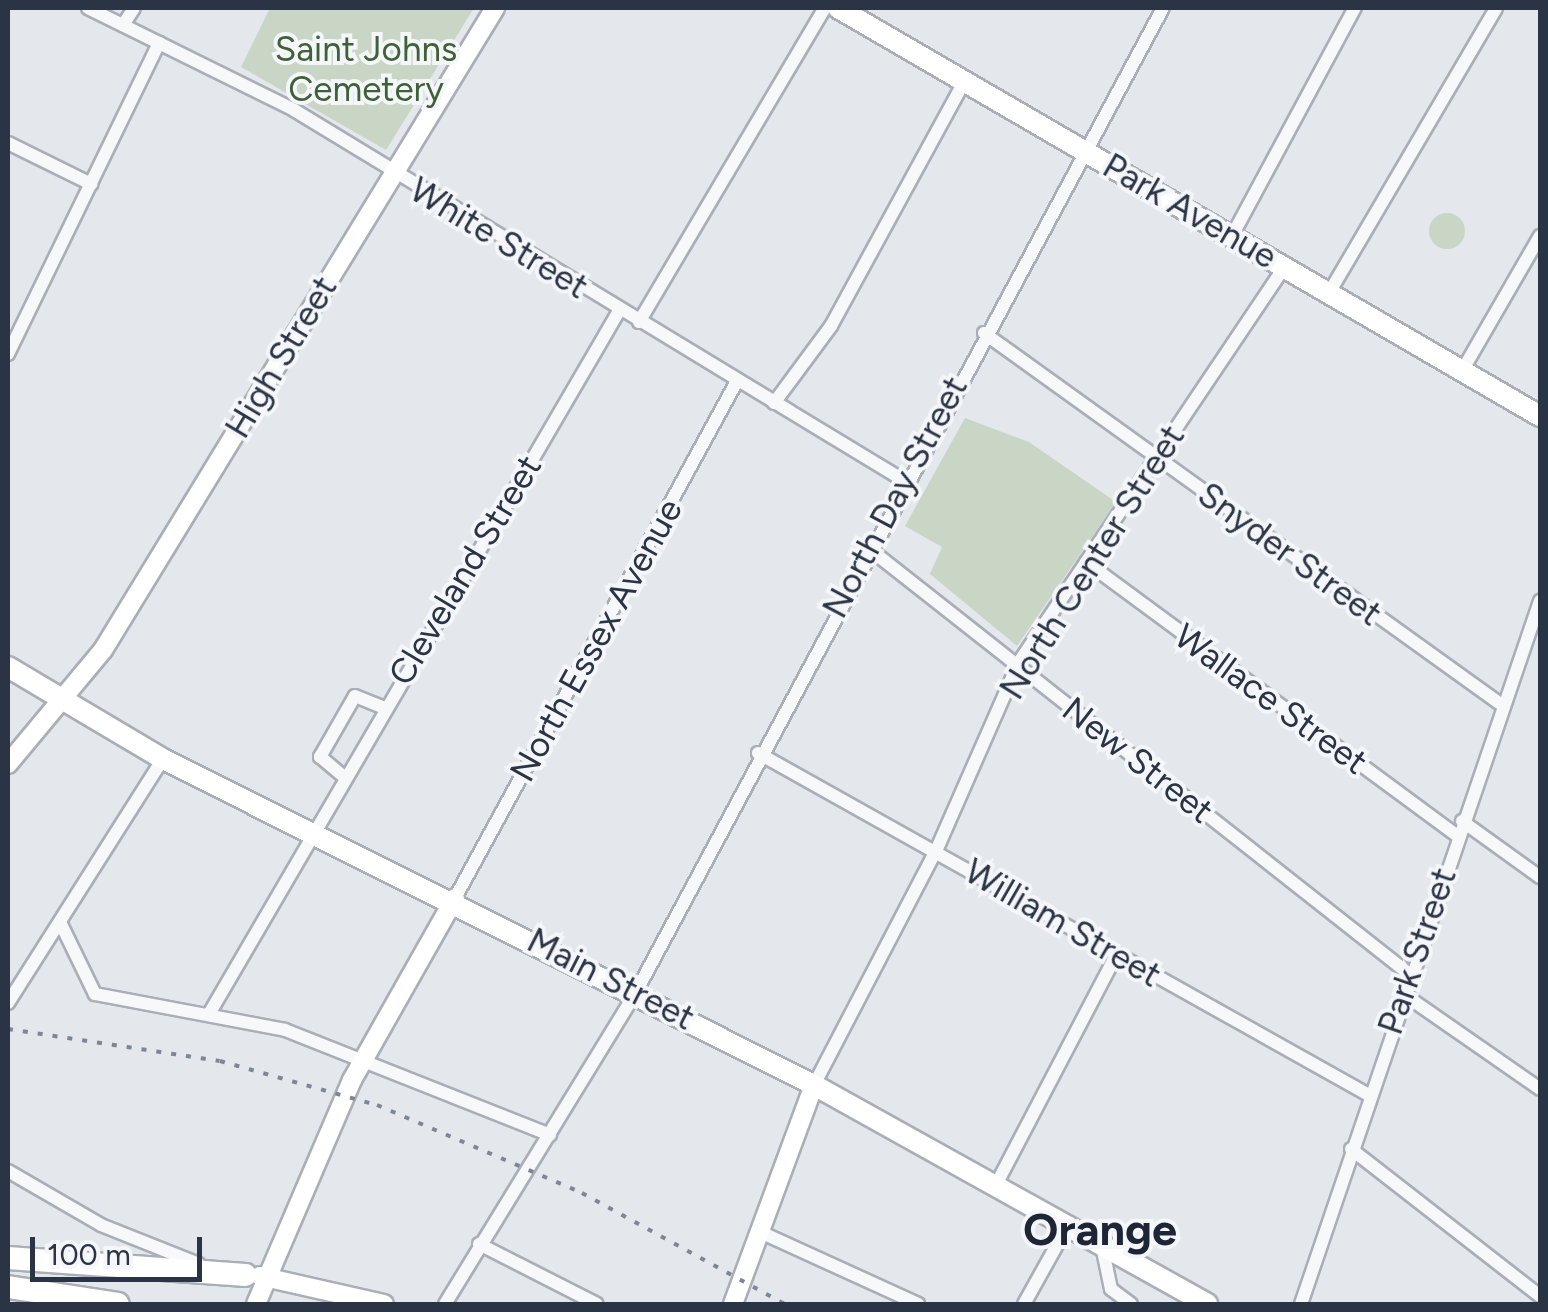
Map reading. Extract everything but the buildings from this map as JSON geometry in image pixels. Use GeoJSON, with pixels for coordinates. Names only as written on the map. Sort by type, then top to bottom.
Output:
{"type":"FeatureCollection","features":[{"type":"Feature","properties":{"kind":"highway"},"geometry":{"type":"LineString","coordinates":[[8,1258],[245,1275]]}},
{"type":"Feature","properties":{"kind":"highway"},"geometry":{"type":"LineString","coordinates":[[8,1287],[118,1304]]}},
{"type":"Feature","properties":{"kind":"main road","name":"High Street"},"geometry":{"type":"LineString","coordinates":[[8,764],[63,703],[495,8]]}},
{"type":"Feature","properties":{"kind":"main road","name":"Park Avenue"},"geometry":{"type":"LineString","coordinates":[[838,8],[1540,416]]}},
{"type":"Feature","properties":{"kind":"main road","name":"Main Street"},"geometry":{"type":"LineString","coordinates":[[8,667],[163,759],[454,898],[814,1084],[1101,1238],[1207,1304]]}},
{"type":"Feature","properties":{"kind":"main road"},"geometry":{"type":"LineString","coordinates":[[256,1304],[368,1060],[454,898]]}},
{"type":"Feature","properties":{"kind":"main road"},"geometry":{"type":"LineString","coordinates":[[733,1304],[814,1084]]}},
{"type":"Feature","properties":{"kind":"main road"},"geometry":{"type":"LineString","coordinates":[[245,1275],[271,1277],[384,1304]]}},
{"type":"Feature","properties":{"kind":"street","name":"White Street"},"geometry":{"type":"LineString","coordinates":[[88,8],[261,91],[903,480]]}},
{"type":"Feature","properties":{"kind":"street"},"geometry":{"type":"LineString","coordinates":[[124,25],[134,8]]}},
{"type":"Feature","properties":{"kind":"street"},"geometry":{"type":"LineString","coordinates":[[639,322],[825,8]]}},
{"type":"Feature","properties":{"kind":"street","name":"North Day Street"},"geometry":{"type":"LineString","coordinates":[[444,1304],[636,992],[867,547],[1163,8]]}},
{"type":"Feature","properties":{"kind":"street"},"geometry":{"type":"LineString","coordinates":[[1232,236],[1355,8]]}},
{"type":"Feature","properties":{"kind":"street"},"geometry":{"type":"LineString","coordinates":[[1329,293],[1496,8]]}},
{"type":"Feature","properties":{"kind":"street"},"geometry":{"type":"LineString","coordinates":[[8,354],[159,43]]}},
{"type":"Feature","properties":{"kind":"street"},"geometry":{"type":"LineString","coordinates":[[774,403],[831,326],[965,80]]}},
{"type":"Feature","properties":{"kind":"street"},"geometry":{"type":"LineString","coordinates":[[8,143],[91,184]]}},
{"type":"Feature","properties":{"kind":"street"},"geometry":{"type":"LineString","coordinates":[[1462,371],[1540,236]]}},
{"type":"Feature","properties":{"kind":"street","name":"North Center Street"},"geometry":{"type":"LineString","coordinates":[[814,1084],[936,850],[1018,666],[1284,267]]}},
{"type":"Feature","properties":{"kind":"street","name":"Cleveland Street"},"geometry":{"type":"LineString","coordinates":[[210,1014],[310,830],[620,311]]}},
{"type":"Feature","properties":{"kind":"street","name":"Snyder Street"},"geometry":{"type":"LineString","coordinates":[[984,333],[1500,704]]}},
{"type":"Feature","properties":{"kind":"street","name":"North Essex Avenue"},"geometry":{"type":"LineString","coordinates":[[454,898],[737,381]]}},
{"type":"Feature","properties":{"kind":"street","name":"New Street"},"geometry":{"type":"LineString","coordinates":[[867,547],[1408,973]]}},
{"type":"Feature","properties":{"kind":"street","name":"Wallace Street"},"geometry":{"type":"LineString","coordinates":[[1086,562],[1456,835]]}},
{"type":"Feature","properties":{"kind":"street","name":"Park Street"},"geometry":{"type":"LineString","coordinates":[[1301,1304],[1528,620],[1540,601]]}},
{"type":"Feature","properties":{"kind":"street"},"geometry":{"type":"LineString","coordinates":[[1528,620],[1540,631]]}},
{"type":"Feature","properties":{"kind":"street"},"geometry":{"type":"LineString","coordinates":[[343,776],[320,757],[355,696],[384,708]]}},
{"type":"Feature","properties":{"kind":"street","name":"William Street"},"geometry":{"type":"LineString","coordinates":[[758,753],[1368,1095]]}},
{"type":"Feature","properties":{"kind":"street"},"geometry":{"type":"LineString","coordinates":[[8,1003],[163,759]]}},
{"type":"Feature","properties":{"kind":"street"},"geometry":{"type":"LineString","coordinates":[[1462,821],[1540,878]]}},
{"type":"Feature","properties":{"kind":"street"},"geometry":{"type":"LineString","coordinates":[[60,922],[95,994],[210,1014],[368,1060],[550,1135]]}},
{"type":"Feature","properties":{"kind":"street"},"geometry":{"type":"LineString","coordinates":[[997,1183],[1118,954]]}},
{"type":"Feature","properties":{"kind":"street"},"geometry":{"type":"LineString","coordinates":[[1402,993],[1540,1088]]}},
{"type":"Feature","properties":{"kind":"street"},"geometry":{"type":"LineString","coordinates":[[1351,1149],[1540,1296]]}},
{"type":"Feature","properties":{"kind":"street"},"geometry":{"type":"LineString","coordinates":[[8,1171],[138,1242],[245,1275]]}},
{"type":"Feature","properties":{"kind":"street"},"geometry":{"type":"LineString","coordinates":[[1024,1304],[1070,1221]]}},
{"type":"Feature","properties":{"kind":"street"},"geometry":{"type":"LineString","coordinates":[[758,1231],[918,1304]]}},
{"type":"Feature","properties":{"kind":"street"},"geometry":{"type":"LineString","coordinates":[[1101,1238],[1111,1289],[1131,1304]]}},
{"type":"Feature","properties":{"kind":"street"},"geometry":{"type":"LineString","coordinates":[[480,1244],[598,1304]]}},
{"type":"Feature","properties":{"kind":"green space","name":"Saint Johns Cemetery"},"geometry":{"type":"Polygon","coordinates":[[[270,8],[474,8],[386,150],[241,67],[270,8]]]}},
{"type":"Feature","properties":{"kind":"green space"},"geometry":{"type":"Polygon","coordinates":[[[1447,213],[1460,218],[1465,231],[1460,244],[1447,249],[1434,244],[1429,231],[1434,218],[1447,213]]]}},
{"type":"Feature","properties":{"kind":"green space"},"geometry":{"type":"Polygon","coordinates":[[[965,418],[1029,442],[1116,502],[1017,646],[930,574],[942,547],[905,526],[965,418]]]}},
{"type":"Feature","properties":{"kind":"railway"},"geometry":{"type":"LineString","coordinates":[[8,1029],[220,1061],[377,1105],[582,1193],[785,1304]]}},
{"type":"Feature","properties":{"kind":"district","name":"Orange"},"geometry":{"type":"Point","coordinates":[1100,1230]}}]}
